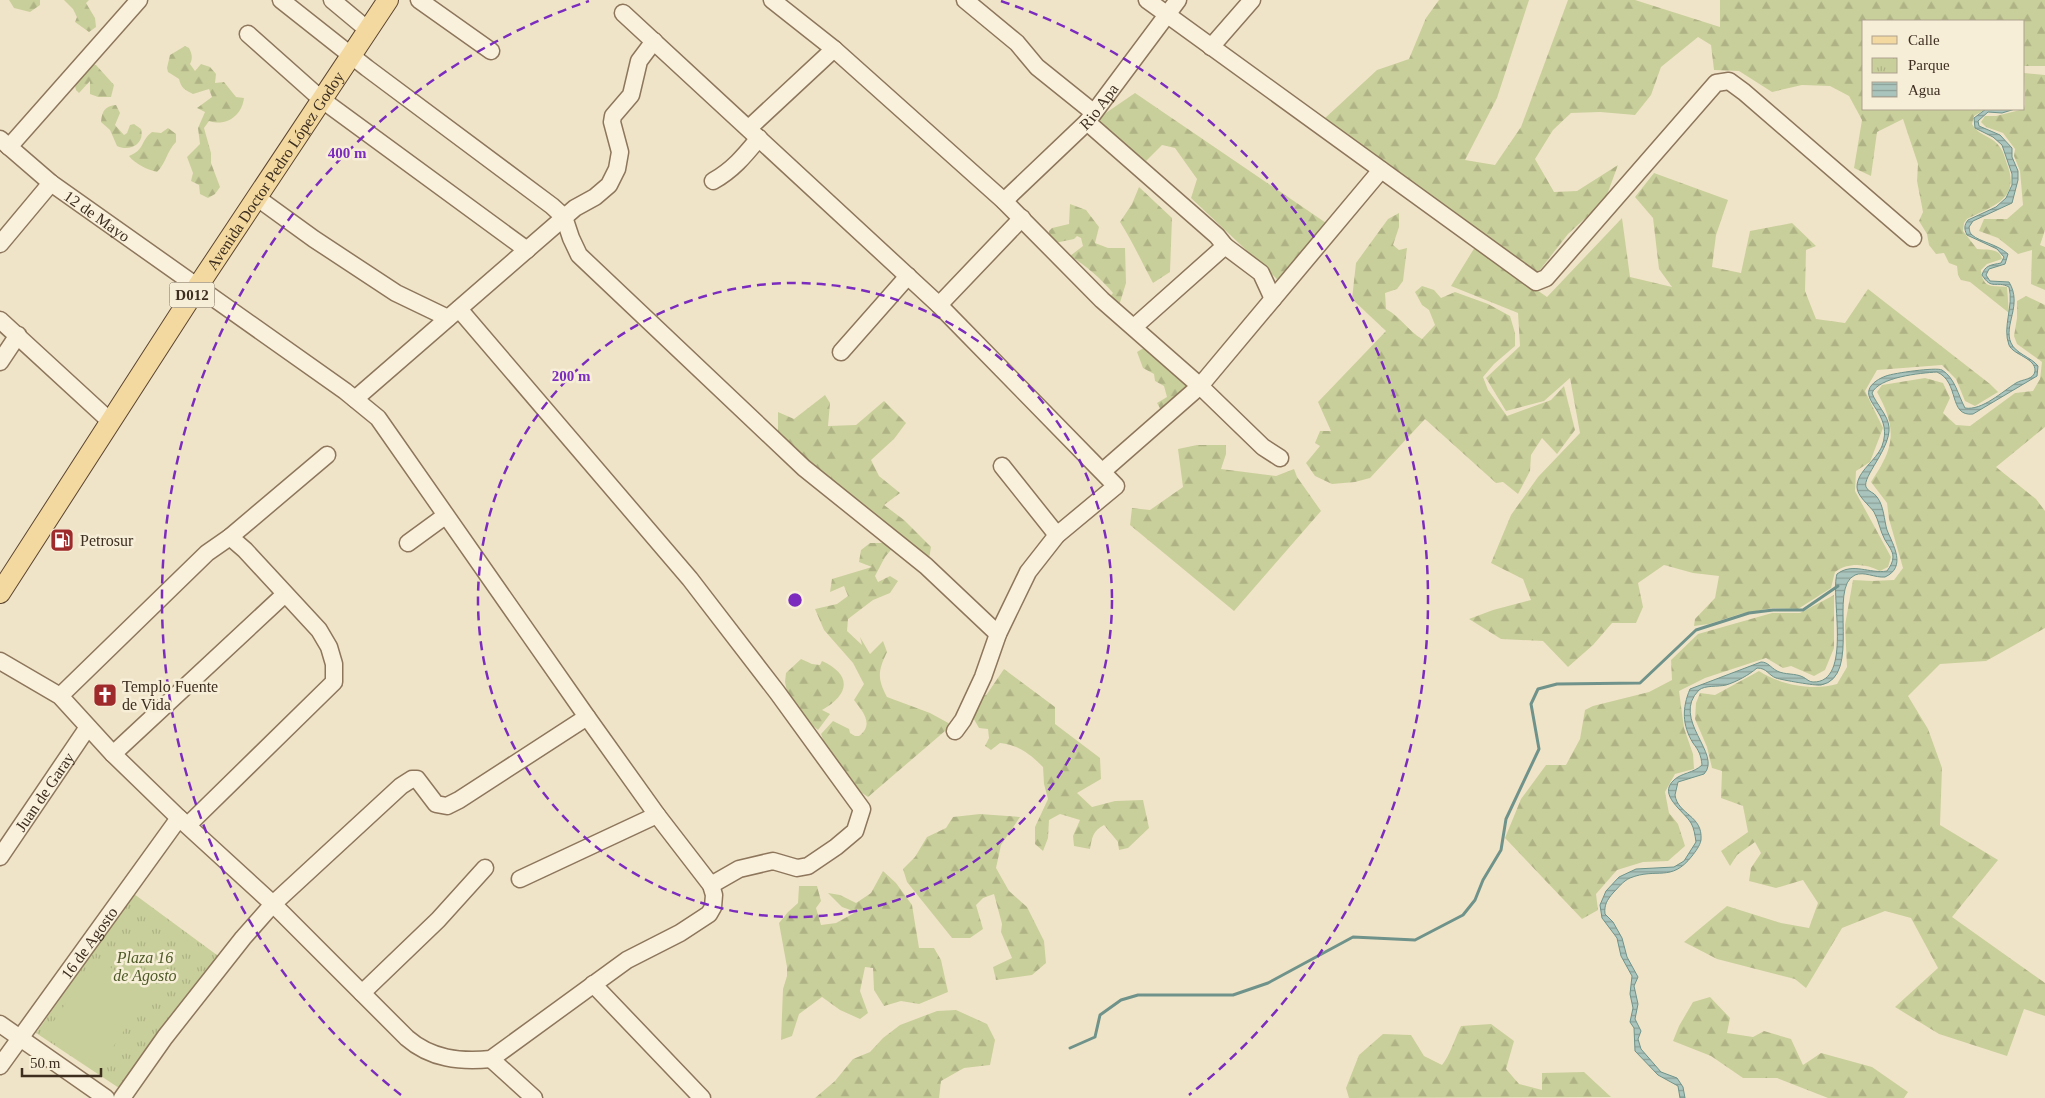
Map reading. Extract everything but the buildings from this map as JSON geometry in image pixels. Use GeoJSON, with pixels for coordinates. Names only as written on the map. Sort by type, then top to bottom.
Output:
{"type":"FeatureCollection","features":[{"type":"Feature","properties":{"kind":"main road","name":"Avenida Doctor Pedro López Godoy"},"geometry":{"type":"LineString","coordinates":[[0,593],[256,197],[388,0]]}},
{"type":"Feature","properties":{"kind":"street"},"geometry":{"type":"LineString","coordinates":[[5,143],[139,0]]}},
{"type":"Feature","properties":{"kind":"street"},"geometry":{"type":"LineString","coordinates":[[281,0],[350,55],[529,187],[564,217],[570,238],[579,255],[804,468],[926,566],[998,634]]}},
{"type":"Feature","properties":{"kind":"street"},"geometry":{"type":"LineString","coordinates":[[332,0],[368,30]]}},
{"type":"Feature","properties":{"kind":"street"},"geometry":{"type":"LineString","coordinates":[[419,0],[491,51]]}},
{"type":"Feature","properties":{"kind":"street"},"geometry":{"type":"LineString","coordinates":[[965,0],[1017,43],[1037,67],[1225,246],[1260,273],[1273,299]]}},
{"type":"Feature","properties":{"kind":"street"},"geometry":{"type":"LineString","coordinates":[[1147,0],[1536,282],[1541,281],[1716,83],[1729,81],[1913,238]]}},
{"type":"Feature","properties":{"kind":"street","name":"Rio Apa"},"geometry":{"type":"LineString","coordinates":[[1004,201],[1090,117],[1178,0]]}},
{"type":"Feature","properties":{"kind":"street"},"geometry":{"type":"LineString","coordinates":[[1211,47],[1252,0]]}},
{"type":"Feature","properties":{"kind":"street"},"geometry":{"type":"LineString","coordinates":[[780,2],[1004,201],[1102,300],[1200,386],[1263,447],[1280,458]]}},
{"type":"Feature","properties":{"kind":"street"},"geometry":{"type":"LineString","coordinates":[[623,13],[939,305],[1116,486],[1057,534],[1028,572],[998,634],[983,677],[963,720],[955,731]]}},
{"type":"Feature","properties":{"kind":"street"},"geometry":{"type":"LineString","coordinates":[[248,34],[321,99],[527,250]]}},
{"type":"Feature","properties":{"kind":"street"},"geometry":{"type":"LineString","coordinates":[[355,399],[564,217],[575,208],[595,197],[609,185],[617,170],[620,152],[612,122],[613,116],[631,95],[639,61],[654,41]]}},
{"type":"Feature","properties":{"kind":"street"},"geometry":{"type":"LineString","coordinates":[[713,181],[727,173],[740,161],[754,133],[834,49]]}},
{"type":"Feature","properties":{"kind":"street","name":"12 de Mayo"},"geometry":{"type":"LineString","coordinates":[[5,143],[51,183],[198,286],[355,399],[378,418],[587,717],[657,815],[711,885]]}},
{"type":"Feature","properties":{"kind":"street"},"geometry":{"type":"LineString","coordinates":[[1103,471],[1200,386],[1381,170]]}},
{"type":"Feature","properties":{"kind":"street"},"geometry":{"type":"LineString","coordinates":[[0,244],[51,183]]}},
{"type":"Feature","properties":{"kind":"street"},"geometry":{"type":"LineString","coordinates":[[0,661],[60,696],[114,754],[273,904],[419,1048],[439,1057],[471,1061],[490,1059],[627,960],[680,933],[709,914],[713,906],[714,895],[711,885],[739,869],[773,861],[797,868],[808,866],[855,832],[862,809],[777,692],[690,579],[453,314],[396,293],[314,240],[256,197]]}},
{"type":"Feature","properties":{"kind":"street"},"geometry":{"type":"LineString","coordinates":[[939,305],[1022,218]]}},
{"type":"Feature","properties":{"kind":"street"},"geometry":{"type":"LineString","coordinates":[[1134,327],[1225,246]]}},
{"type":"Feature","properties":{"kind":"street"},"geometry":{"type":"LineString","coordinates":[[841,352],[908,276]]}},
{"type":"Feature","properties":{"kind":"street"},"geometry":{"type":"LineString","coordinates":[[0,320],[111,422]]}},
{"type":"Feature","properties":{"kind":"street"},"geometry":{"type":"LineString","coordinates":[[0,362],[18,335]]}},
{"type":"Feature","properties":{"kind":"street"},"geometry":{"type":"LineString","coordinates":[[60,696],[207,553],[230,537],[327,455]]}},
{"type":"Feature","properties":{"kind":"street"},"geometry":{"type":"LineString","coordinates":[[1002,466],[1057,534]]}},
{"type":"Feature","properties":{"kind":"street"},"geometry":{"type":"LineString","coordinates":[[408,544],[445,516]]}},
{"type":"Feature","properties":{"kind":"street"},"geometry":{"type":"LineString","coordinates":[[114,754],[285,594],[245,550],[230,537]]}},
{"type":"Feature","properties":{"kind":"street","name":"16 de Agosto"},"geometry":{"type":"LineString","coordinates":[[0,1066],[184,821],[334,682],[334,664],[329,647],[319,630],[285,594]]}},
{"type":"Feature","properties":{"kind":"street"},"geometry":{"type":"LineString","coordinates":[[122,1098],[165,1037],[243,938],[273,904],[401,786],[412,778],[417,779],[436,804],[448,806],[587,717]]}},
{"type":"Feature","properties":{"kind":"street","name":"Juan de Garay"},"geometry":{"type":"LineString","coordinates":[[0,857],[88,727]]}},
{"type":"Feature","properties":{"kind":"street"},"geometry":{"type":"LineString","coordinates":[[520,879],[657,815]]}},
{"type":"Feature","properties":{"kind":"street"},"geometry":{"type":"LineString","coordinates":[[362,993],[438,920],[485,868]]}},
{"type":"Feature","properties":{"kind":"street"},"geometry":{"type":"LineString","coordinates":[[593,984],[702,1098]]}},
{"type":"Feature","properties":{"kind":"street"},"geometry":{"type":"LineString","coordinates":[[0,1024],[106,1098]]}},
{"type":"Feature","properties":{"kind":"street"},"geometry":{"type":"LineString","coordinates":[[490,1059],[534,1098]]}},
{"type":"Feature","properties":{"kind":"green space"},"geometry":{"type":"Polygon","coordinates":[[[9,0],[40,0],[40,5],[30,12],[14,8],[9,0]]]}},
{"type":"Feature","properties":{"kind":"green space"},"geometry":{"type":"Polygon","coordinates":[[[64,0],[89,0],[86,3],[95,18],[96,27],[89,32],[75,22],[77,17],[73,9],[64,0]]]}},
{"type":"Feature","properties":{"kind":"green space"},"geometry":{"type":"Polygon","coordinates":[[[1439,0],[1529,0],[1497,98],[1465,160],[1495,165],[1521,127],[1568,0],[1635,0],[1720,27],[1720,0],[2045,0],[2045,66],[2025,66],[2025,20],[1862,20],[1862,110],[1984,110],[1974,116],[1972,124],[1978,131],[1996,142],[2002,150],[2010,176],[2010,186],[2002,200],[1967,219],[1964,223],[1963,231],[1977,249],[1996,251],[2001,255],[2002,259],[1987,264],[1981,270],[1986,284],[2007,287],[2009,313],[1970,282],[1961,280],[1958,275],[1957,266],[1949,263],[1944,253],[1936,254],[1929,245],[1927,234],[1919,221],[1923,212],[1917,181],[1918,164],[1903,119],[1877,132],[1871,176],[1854,168],[1862,120],[1849,96],[1830,86],[1802,85],[1772,92],[1739,71],[1714,70],[1711,45],[1698,37],[1661,67],[1651,95],[1635,115],[1600,112],[1571,113],[1553,130],[1535,159],[1554,192],[1577,191],[1618,165],[1605,200],[1568,234],[1536,275],[1324,119],[1377,70],[1409,59],[1426,18],[1439,0]]]}},
{"type":"Feature","properties":{"kind":"green space"},"geometry":{"type":"Polygon","coordinates":[[[185,46],[191,52],[190,64],[195,71],[201,64],[210,67],[216,74],[215,83],[224,82],[236,97],[244,98],[240,110],[232,118],[222,122],[209,121],[204,128],[211,153],[211,163],[220,187],[215,194],[208,198],[200,194],[199,185],[191,181],[193,173],[187,157],[200,144],[198,128],[205,112],[197,108],[212,97],[209,89],[193,94],[186,90],[182,87],[179,79],[168,72],[167,68],[170,55],[185,46]]]}},
{"type":"Feature","properties":{"kind":"green space"},"geometry":{"type":"Polygon","coordinates":[[[91,64],[96,65],[114,85],[111,97],[98,97],[90,94],[90,81],[79,93],[76,90],[74,82],[91,64]]]}},
{"type":"Feature","properties":{"kind":"green space"},"geometry":{"type":"Polygon","coordinates":[[[2025,73],[2045,75],[2045,230],[2040,245],[2045,247],[2045,290],[2031,284],[2032,250],[2018,254],[1998,238],[1979,231],[1984,219],[2007,219],[2023,205],[2020,171],[2014,156],[2015,149],[2003,133],[1986,127],[1981,122],[1985,116],[1996,116],[2025,110],[2025,73]]]}},
{"type":"Feature","properties":{"kind":"green space"},"geometry":{"type":"Polygon","coordinates":[[[1135,93],[1329,225],[1279,281],[1191,198],[1197,179],[1175,148],[1162,145],[1146,161],[1094,121],[1135,93]]]}},
{"type":"Feature","properties":{"kind":"green space"},"geometry":{"type":"Polygon","coordinates":[[[116,105],[120,113],[115,125],[124,135],[127,133],[130,125],[134,124],[141,129],[142,134],[139,143],[131,147],[122,148],[117,146],[110,130],[101,122],[105,110],[116,105]]]}},
{"type":"Feature","properties":{"kind":"green space"},"geometry":{"type":"Polygon","coordinates":[[[168,128],[176,134],[176,142],[157,172],[135,162],[129,156],[138,151],[152,132],[161,133],[168,128]]]}},
{"type":"Feature","properties":{"kind":"green space"},"geometry":{"type":"Polygon","coordinates":[[[1654,173],[1728,200],[1716,235],[1712,267],[1741,273],[1750,231],[1792,223],[1816,246],[1806,250],[1805,291],[1816,319],[1845,323],[1868,289],[1998,392],[1975,406],[1965,401],[1956,379],[1942,365],[1877,370],[1865,391],[1883,428],[1870,462],[1856,471],[1855,491],[1891,557],[1888,567],[1880,571],[1858,565],[1840,569],[1835,572],[1831,588],[1798,609],[1773,608],[1694,626],[1695,619],[1715,598],[1719,576],[1693,573],[1664,565],[1638,583],[1643,607],[1636,623],[1612,623],[1593,645],[1568,667],[1543,641],[1501,639],[1469,619],[1493,610],[1531,600],[1523,579],[1491,563],[1511,515],[1538,477],[1580,433],[1570,378],[1544,401],[1506,411],[1486,378],[1520,346],[1518,313],[1451,286],[1475,247],[1547,297],[1622,218],[1630,277],[1672,287],[1659,269],[1653,218],[1635,197],[1654,173]]]}},
{"type":"Feature","properties":{"kind":"green space"},"geometry":{"type":"Polygon","coordinates":[[[1139,187],[1172,218],[1170,272],[1153,283],[1120,222],[1132,204],[1139,187]]]}},
{"type":"Feature","properties":{"kind":"green space"},"geometry":{"type":"Polygon","coordinates":[[[1070,204],[1086,210],[1099,227],[1095,243],[1108,248],[1125,248],[1126,283],[1118,309],[1105,303],[1113,293],[1088,268],[1070,256],[1083,246],[1081,238],[1077,236],[1074,239],[1050,244],[1049,231],[1052,228],[1069,224],[1070,204]]]}},
{"type":"Feature","properties":{"kind":"green space"},"geometry":{"type":"Polygon","coordinates":[[[1399,213],[1399,227],[1393,245],[1399,250],[1407,248],[1403,281],[1397,289],[1385,293],[1386,309],[1422,339],[1435,325],[1429,310],[1422,305],[1415,292],[1422,286],[1434,290],[1441,298],[1455,292],[1488,304],[1510,316],[1515,333],[1515,346],[1494,364],[1483,377],[1488,390],[1507,416],[1551,400],[1564,386],[1575,430],[1557,454],[1542,438],[1531,455],[1530,471],[1518,494],[1503,482],[1496,483],[1425,419],[1370,478],[1355,482],[1332,484],[1315,476],[1306,463],[1320,446],[1315,443],[1320,431],[1331,431],[1318,402],[1386,331],[1352,299],[1356,263],[1388,219],[1399,213]]]}},
{"type":"Feature","properties":{"kind":"green space"},"geometry":{"type":"Polygon","coordinates":[[[2026,296],[2045,305],[2045,427],[1996,467],[2036,499],[2045,511],[2045,628],[1986,661],[1940,664],[1908,696],[1928,729],[1942,768],[1940,825],[1998,860],[1952,917],[2045,983],[2045,1016],[2024,1009],[2007,1056],[1939,1034],[1895,1007],[1938,968],[1911,918],[1885,911],[1842,928],[1806,988],[1795,979],[1717,959],[1684,942],[1727,906],[1781,923],[1809,928],[1818,903],[1803,880],[1776,888],[1749,881],[1751,868],[1761,853],[1755,842],[1737,855],[1730,866],[1721,851],[1748,832],[1743,806],[1721,798],[1722,771],[1712,768],[1707,747],[1695,719],[1696,703],[1700,693],[1715,695],[1759,671],[1777,680],[1807,687],[1837,684],[1847,667],[1845,625],[1853,580],[1894,580],[1903,568],[1889,519],[1887,503],[1871,482],[1887,453],[1891,435],[1888,418],[1877,392],[1882,385],[1925,378],[1943,383],[1950,398],[1943,413],[1956,425],[1970,426],[2015,393],[2033,391],[2040,379],[2042,362],[2017,344],[2014,336],[2017,301],[2026,296]]]}},
{"type":"Feature","properties":{"kind":"green space"},"geometry":{"type":"Polygon","coordinates":[[[1147,346],[1198,387],[1164,415],[1157,403],[1167,397],[1164,386],[1155,381],[1154,374],[1143,368],[1137,352],[1147,346]]]}},
{"type":"Feature","properties":{"kind":"green space"},"geometry":{"type":"Polygon","coordinates":[[[825,395],[830,403],[828,426],[856,425],[884,401],[906,423],[894,439],[871,460],[879,476],[900,493],[884,505],[904,520],[931,547],[929,559],[778,439],[778,412],[794,419],[825,395]]]}},
{"type":"Feature","properties":{"kind":"green space"},"geometry":{"type":"Polygon","coordinates":[[[1197,445],[1226,445],[1226,454],[1221,469],[1276,476],[1294,469],[1297,477],[1321,511],[1234,611],[1130,525],[1132,508],[1150,510],[1183,487],[1178,449],[1197,445]]]}},
{"type":"Feature","properties":{"kind":"green space"},"geometry":{"type":"Polygon","coordinates":[[[870,543],[883,543],[894,546],[885,557],[875,576],[878,582],[890,576],[898,581],[890,593],[873,600],[848,619],[847,631],[862,645],[860,637],[870,654],[883,641],[887,652],[880,670],[880,679],[887,697],[930,713],[952,725],[868,797],[852,785],[839,770],[828,752],[821,734],[833,721],[849,729],[850,733],[855,736],[859,736],[864,731],[867,722],[854,700],[864,684],[853,663],[824,630],[815,609],[837,604],[848,596],[844,586],[830,592],[832,579],[872,567],[859,562],[861,550],[870,543]]]}},
{"type":"Feature","properties":{"kind":"green space"},"geometry":{"type":"Polygon","coordinates":[[[1834,595],[1834,648],[1825,670],[1814,676],[1791,666],[1783,668],[1766,658],[1705,678],[1679,691],[1684,728],[1693,754],[1694,769],[1675,774],[1665,792],[1669,813],[1678,824],[1685,846],[1668,861],[1643,862],[1617,870],[1596,894],[1598,910],[1582,919],[1505,838],[1521,799],[1546,765],[1566,765],[1580,739],[1585,710],[1593,706],[1649,692],[1672,680],[1671,660],[1698,634],[1772,613],[1800,613],[1834,595]]]}},
{"type":"Feature","properties":{"kind":"green space"},"geometry":{"type":"Polygon","coordinates":[[[801,659],[820,665],[822,661],[839,672],[843,679],[844,685],[838,698],[822,710],[830,714],[818,730],[798,713],[789,701],[785,682],[786,673],[801,659]]]}},
{"type":"Feature","properties":{"kind":"green space"},"geometry":{"type":"Polygon","coordinates":[[[1004,669],[1055,707],[1055,724],[1100,758],[1101,779],[1077,793],[1092,807],[1115,801],[1143,800],[1149,828],[1128,848],[1119,850],[1118,842],[1104,825],[1094,835],[1090,849],[1074,846],[1073,836],[1080,820],[1060,814],[1049,820],[1048,838],[1043,851],[1035,844],[1035,827],[1048,799],[1044,784],[1043,767],[1029,754],[1019,748],[1000,743],[991,750],[985,746],[989,738],[988,729],[979,728],[968,709],[987,694],[1004,669]]]}},
{"type":"Feature","properties":{"kind":"green space"},"geometry":{"type":"Polygon","coordinates":[[[980,814],[1020,817],[1001,845],[996,868],[1009,891],[1027,907],[1044,941],[1046,963],[1032,975],[996,980],[993,967],[1012,958],[1001,932],[1002,924],[994,894],[983,898],[976,905],[983,929],[970,938],[952,938],[907,882],[903,869],[915,857],[927,837],[946,828],[953,817],[980,814]]]}},
{"type":"Feature","properties":{"kind":"green space"},"geometry":{"type":"Polygon","coordinates":[[[883,871],[896,883],[912,905],[919,948],[934,948],[941,960],[948,992],[919,1004],[901,1001],[884,1006],[874,990],[873,968],[865,967],[860,991],[868,1013],[860,1019],[840,1010],[822,997],[799,1014],[792,1036],[781,1040],[783,989],[787,976],[787,967],[779,923],[798,903],[799,886],[817,886],[821,901],[816,908],[821,925],[836,923],[856,912],[842,907],[828,893],[840,895],[856,903],[871,893],[883,871]]]}},
{"type":"Feature","properties":{"kind":"green space","name":"Plaza 16 de Agosto"},"geometry":{"type":"Polygon","coordinates":[[[134,894],[221,958],[171,1015],[122,1090],[36,1033],[134,894]]]}},
{"type":"Feature","properties":{"kind":"green space"},"geometry":{"type":"Polygon","coordinates":[[[96,958],[149,993],[97,1071],[44,1036],[96,958]]]}},
{"type":"Feature","properties":{"kind":"green space"},"geometry":{"type":"Polygon","coordinates":[[[1710,997],[1730,1018],[1727,1033],[1753,1037],[1764,1031],[1791,1039],[1803,1065],[1821,1053],[1872,1067],[1908,1092],[1904,1098],[1828,1098],[1777,1078],[1743,1078],[1711,1056],[1673,1041],[1679,1026],[1693,1002],[1710,997]]]}},
{"type":"Feature","properties":{"kind":"green space"},"geometry":{"type":"Polygon","coordinates":[[[956,1010],[987,1024],[995,1040],[990,1065],[964,1068],[941,1081],[939,1098],[815,1098],[835,1081],[853,1059],[870,1052],[883,1038],[900,1025],[937,1011],[956,1010]]]}},
{"type":"Feature","properties":{"kind":"green space"},"geometry":{"type":"Polygon","coordinates":[[[1491,1024],[1514,1041],[1506,1069],[1519,1084],[1542,1090],[1542,1073],[1584,1072],[1611,1097],[1349,1098],[1346,1088],[1359,1055],[1383,1034],[1411,1035],[1424,1056],[1442,1065],[1461,1026],[1491,1024]]]}},
{"type":"Feature","properties":{"kind":"water"},"geometry":{"type":"Polygon","coordinates":[[[1985,110],[2012,110],[2002,113],[1988,112],[1978,121],[1979,126],[2000,135],[2012,148],[2012,157],[2018,171],[2018,180],[2012,203],[1973,221],[1969,227],[1972,235],[2008,254],[2005,264],[1989,269],[1986,275],[1990,281],[2009,282],[2013,290],[2014,299],[2009,329],[2011,343],[2016,350],[2038,366],[2037,376],[1973,414],[1960,410],[1949,383],[1937,372],[1901,377],[1883,383],[1876,388],[1872,393],[1889,427],[1886,444],[1868,476],[1866,487],[1876,495],[1881,505],[1887,530],[1895,549],[1897,562],[1892,573],[1885,577],[1858,574],[1847,583],[1844,596],[1843,650],[1840,666],[1833,678],[1821,685],[1806,684],[1776,678],[1763,669],[1757,668],[1730,684],[1705,687],[1699,690],[1692,701],[1690,713],[1707,757],[1708,766],[1704,774],[1678,782],[1675,795],[1677,802],[1698,825],[1701,832],[1700,844],[1692,856],[1677,869],[1670,872],[1640,875],[1627,879],[1608,900],[1605,911],[1605,914],[1613,922],[1622,938],[1627,957],[1638,977],[1634,986],[1638,1004],[1635,1019],[1641,1031],[1638,1039],[1641,1049],[1661,1072],[1677,1078],[1683,1087],[1685,1098],[1680,1098],[1678,1086],[1658,1075],[1635,1051],[1634,1028],[1630,1022],[1633,1008],[1630,994],[1632,976],[1621,956],[1617,938],[1602,918],[1600,905],[1606,891],[1619,877],[1636,869],[1674,867],[1684,861],[1696,842],[1691,823],[1674,803],[1668,791],[1674,780],[1702,765],[1699,753],[1689,736],[1685,723],[1684,716],[1690,689],[1761,662],[1780,672],[1800,676],[1812,682],[1825,679],[1833,669],[1836,654],[1837,574],[1849,569],[1887,571],[1890,566],[1893,557],[1891,550],[1883,537],[1874,512],[1861,497],[1857,487],[1863,471],[1882,446],[1884,436],[1882,419],[1869,395],[1872,385],[1879,379],[1890,375],[1938,369],[1950,377],[1965,408],[1972,408],[1985,404],[2016,383],[2030,378],[2034,374],[2035,371],[2032,363],[2009,345],[2007,331],[2010,302],[2009,287],[1989,283],[1982,275],[1987,267],[2001,263],[2004,257],[1997,249],[1967,235],[1965,229],[1968,220],[1996,207],[2006,198],[2012,185],[2012,174],[2002,145],[1993,137],[1975,128],[1974,118],[1985,110]]]}},
{"type":"Feature","properties":{"kind":"waterway"},"geometry":{"type":"LineString","coordinates":[[1070,1048],[1095,1037],[1100,1015],[1121,1000],[1138,995],[1233,995],[1268,983],[1353,937],[1415,940],[1463,915],[1475,900],[1483,880],[1501,850],[1506,819],[1539,749],[1531,704],[1538,689],[1557,684],[1640,683],[1696,630],[1749,613],[1773,610],[1803,610],[1838,586]]}},
{"type":"Feature","properties":{"kind":"place","name":"Petrosur"},"geometry":{"type":"Point","coordinates":[62,540]}},
{"type":"Feature","properties":{"kind":"place","name":"Templo Fuente de Vida"},"geometry":{"type":"Point","coordinates":[105,695]}}]}
